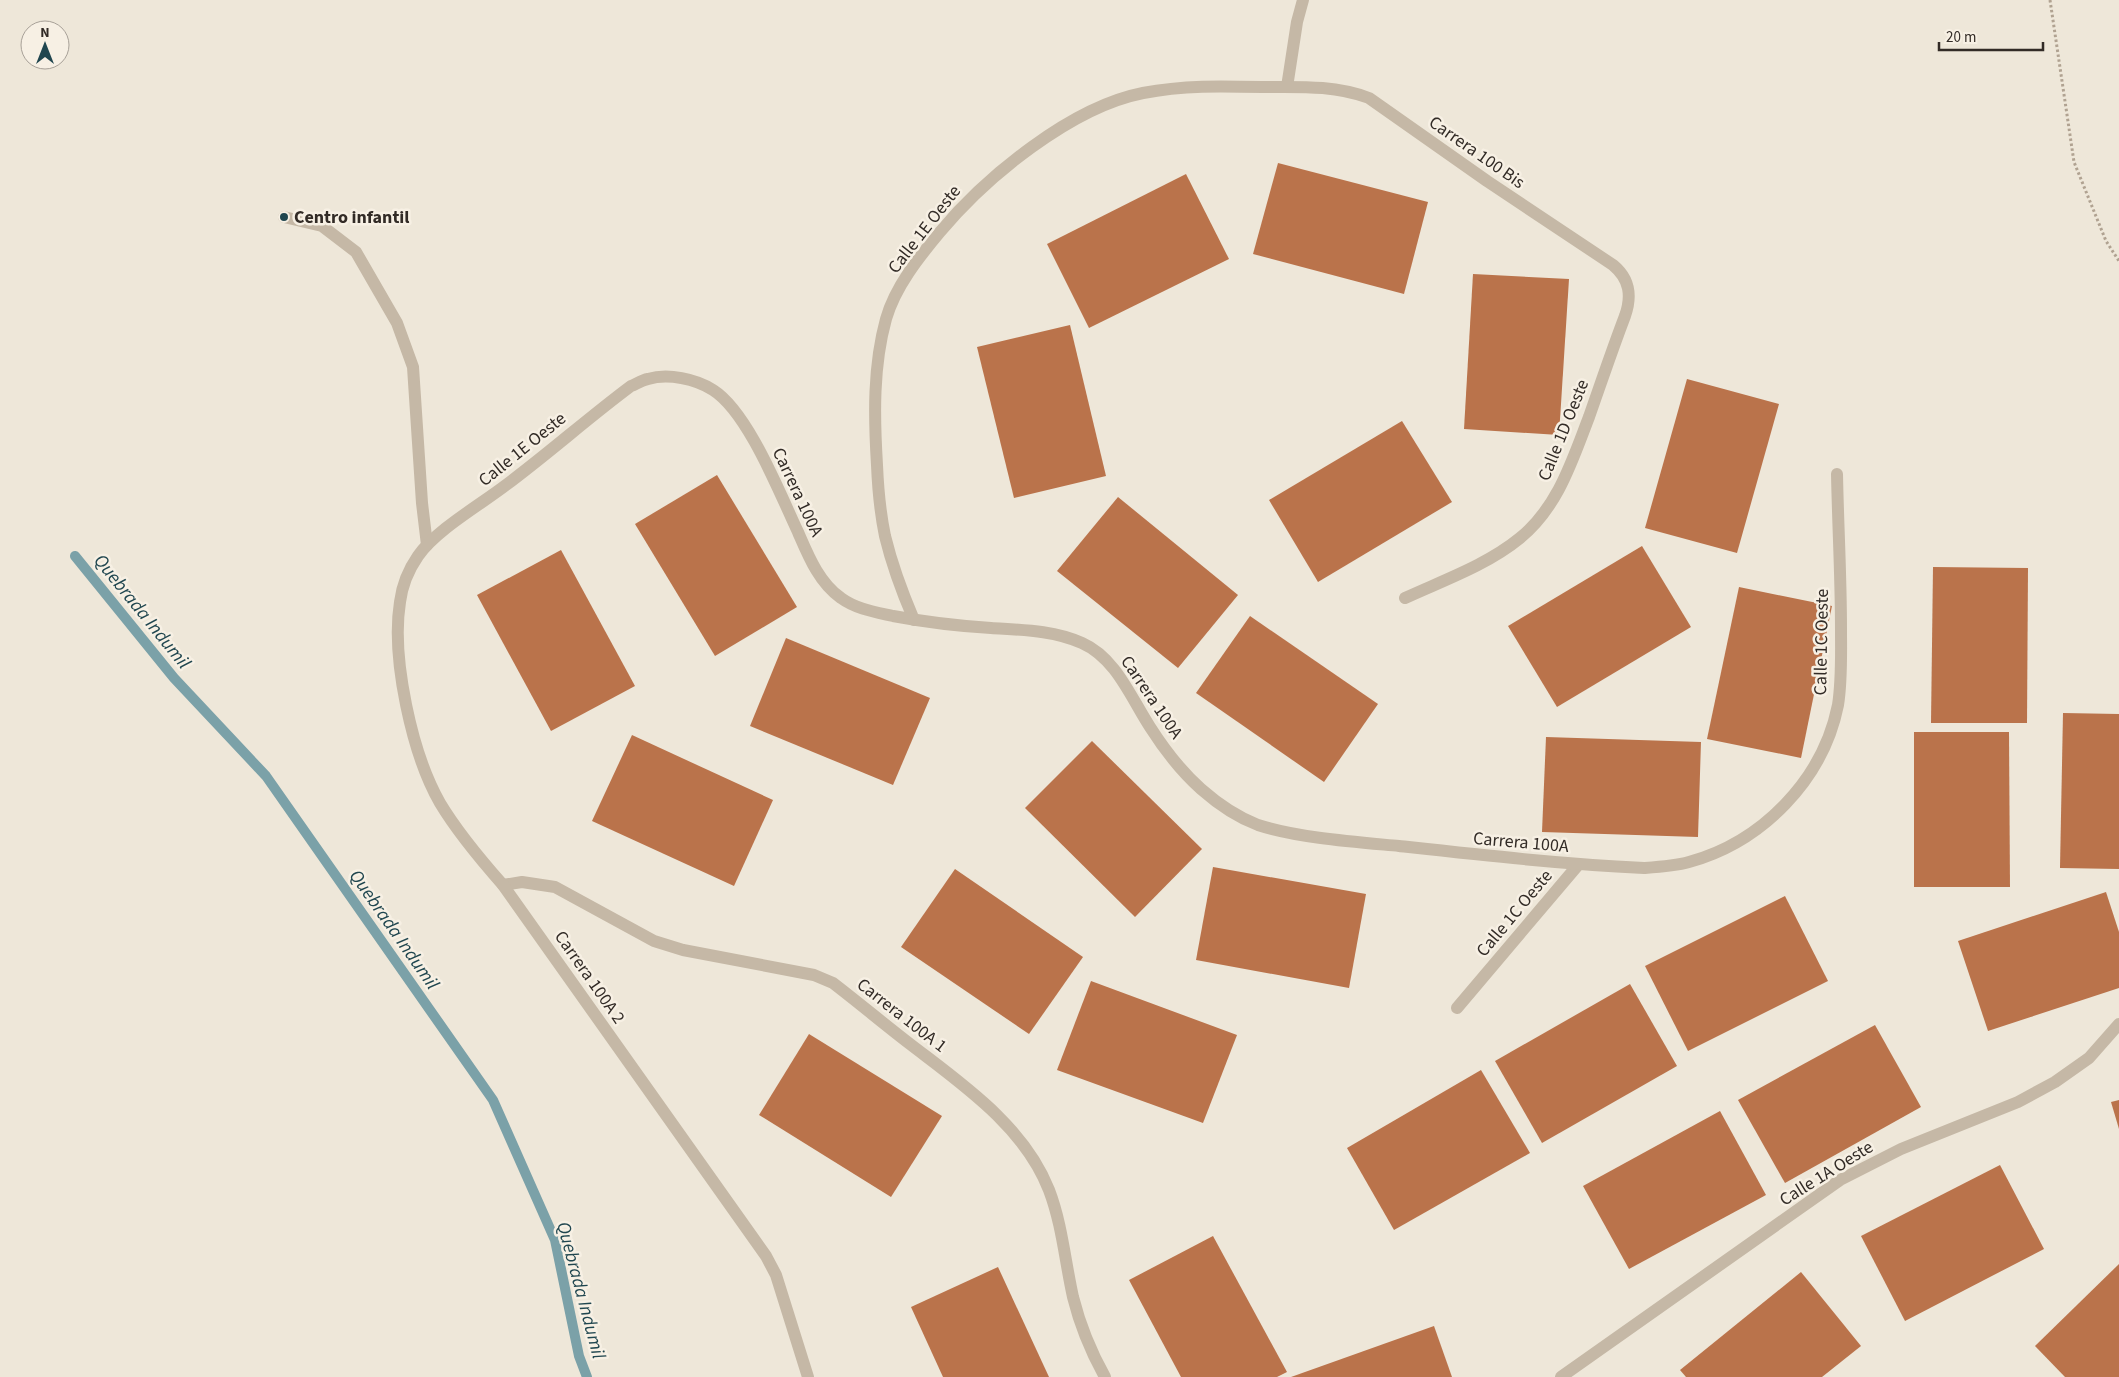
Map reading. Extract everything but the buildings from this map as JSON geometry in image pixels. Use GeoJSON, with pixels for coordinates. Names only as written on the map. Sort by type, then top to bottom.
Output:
{"type":"FeatureCollection","features":[{"type":"Feature","properties":{"kind":"street"},"geometry":{"type":"LineString","coordinates":[[1287,87],[1297,22],[1303,0]]}},
{"type":"Feature","properties":{"kind":"street","name":"Calle 1E Oeste"},"geometry":{"type":"LineString","coordinates":[[914,620],[898,580],[880,508],[874,410],[876,377],[886,317],[897,292],[912,268],[974,194],[1025,152],[1089,113],[1115,101],[1140,93],[1168,88],[1199,86],[1287,87]]}},
{"type":"Feature","properties":{"kind":"street","name":"Carrera 100 Bis"},"geometry":{"type":"LineString","coordinates":[[1287,87],[1339,90],[1368,98],[1487,181],[1613,265],[1619,270],[1628,286]]}},
{"type":"Feature","properties":{"kind":"street"},"geometry":{"type":"LineString","coordinates":[[284,217],[322,226],[356,252],[397,323],[413,367],[422,503],[428,545]]}},
{"type":"Feature","properties":{"kind":"street","name":"Calle 1D Oeste"},"geometry":{"type":"LineString","coordinates":[[1405,598],[1468,569],[1507,548],[1531,528],[1551,502],[1569,472],[1625,316],[1629,296],[1628,286]]}},
{"type":"Feature","properties":{"kind":"street","name":"Calle 1E Oeste"},"geometry":{"type":"LineString","coordinates":[[405,582],[419,555],[428,545],[631,386],[648,379],[663,377],[682,379]]}},
{"type":"Feature","properties":{"kind":"street","name":"Carrera 100A"},"geometry":{"type":"LineString","coordinates":[[682,379],[701,383],[716,391],[738,415],[754,442],[810,561],[840,598],[864,610],[914,620],[1056,634],[1086,644],[1099,652],[1111,666],[1163,746],[1197,786],[1236,814],[1258,825],[1358,842],[1494,858],[1578,864]]}},
{"type":"Feature","properties":{"kind":"street","name":"Calle 1C Oeste"},"geometry":{"type":"LineString","coordinates":[[1457,1008],[1578,864],[1644,868],[1667,866],[1704,857],[1737,842],[1776,815],[1812,770],[1834,718],[1840,690],[1841,611],[1837,474]]}},
{"type":"Feature","properties":{"kind":"street","name":"Carrera 100A 2"},"geometry":{"type":"LineString","coordinates":[[405,582],[400,600],[398,622],[399,658],[412,726],[421,757],[440,802],[468,844],[502,884],[766,1256],[776,1275],[808,1377]]}},
{"type":"Feature","properties":{"kind":"street","name":"Carrera 100A 1"},"geometry":{"type":"LineString","coordinates":[[502,884],[522,882],[555,887],[654,941],[682,950],[814,975],[833,983],[943,1069],[1001,1118],[1022,1143],[1040,1172],[1048,1188],[1054,1208],[1073,1298],[1084,1332],[1105,1377]]}},
{"type":"Feature","properties":{"kind":"street","name":"Calle 1A Oeste"},"geometry":{"type":"LineString","coordinates":[[1561,1377],[1840,1180],[1901,1149],[2018,1102],[2055,1082],[2089,1058],[2119,1024]]}},
{"type":"Feature","properties":{"kind":"path"},"geometry":{"type":"LineString","coordinates":[[2050,0],[2074,162],[2106,241],[2119,261]]}},
{"type":"Feature","properties":{"kind":"waterway","name":"Quebrada Indumil"},"geometry":{"type":"LineString","coordinates":[[75,556],[174,678],[266,776],[493,1100],[555,1240],[579,1356],[587,1377]]}},
{"type":"Feature","properties":{"kind":"place","name":"Centro infantil"},"geometry":{"type":"Point","coordinates":[284,217]}}]}
